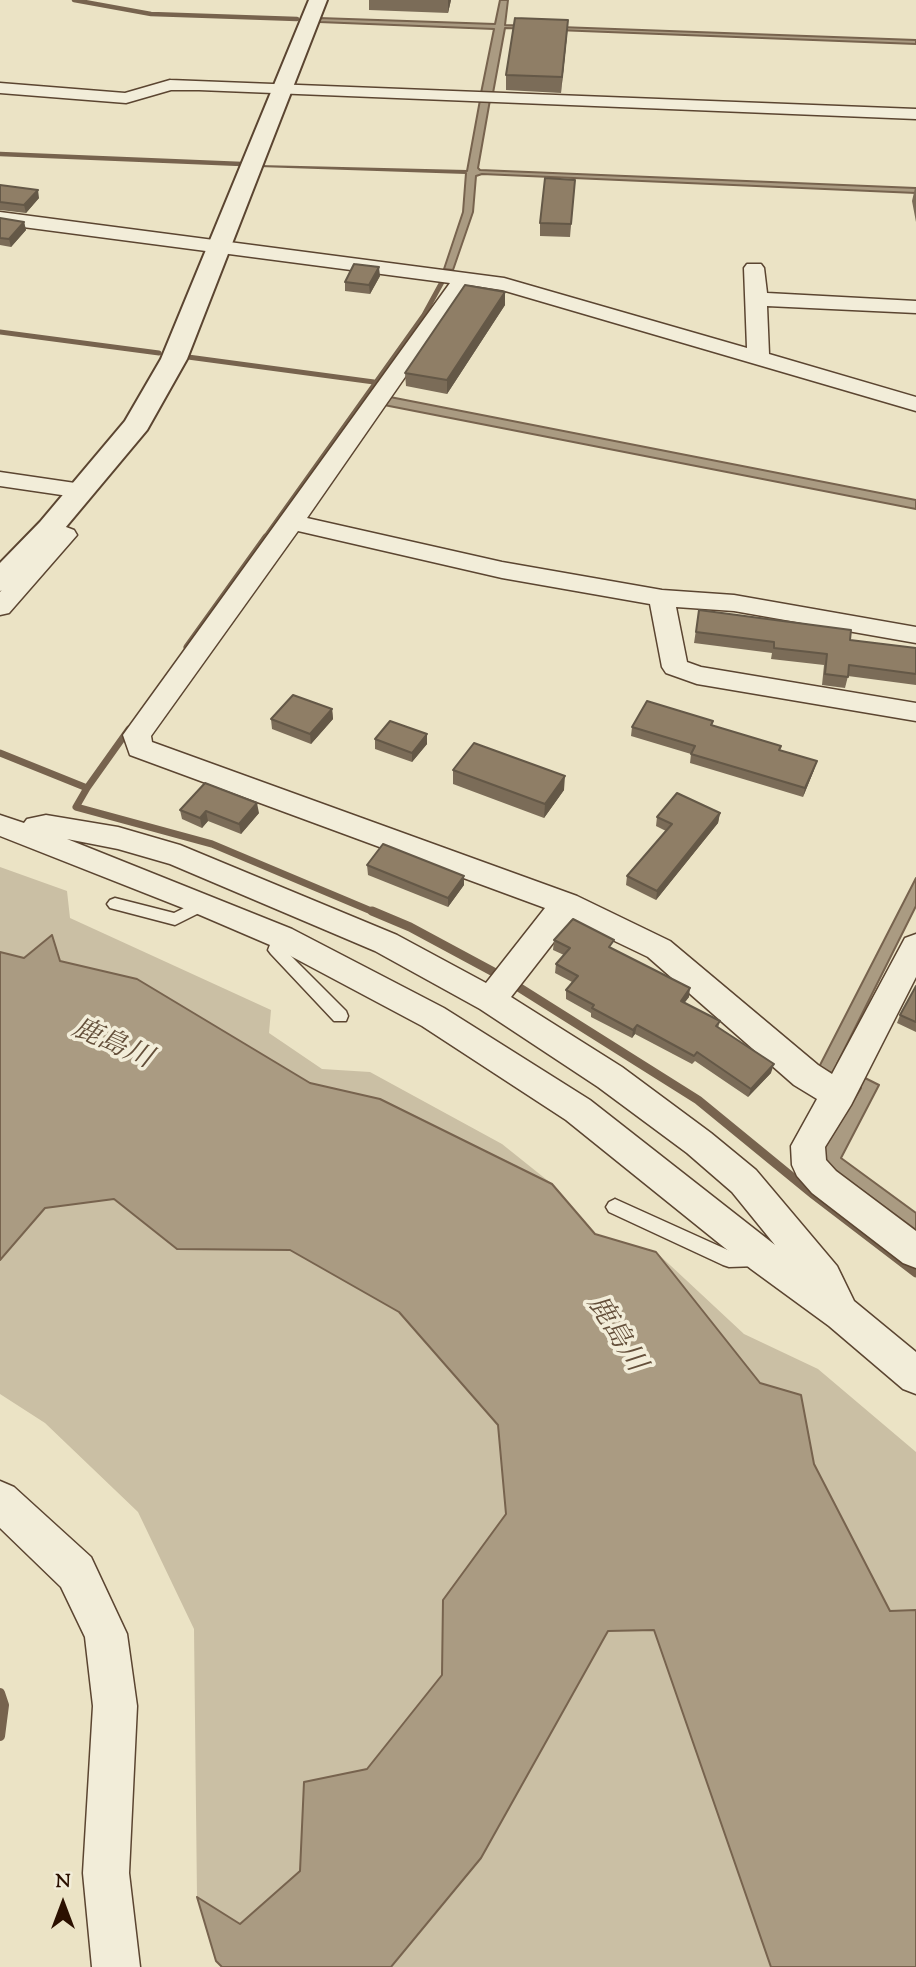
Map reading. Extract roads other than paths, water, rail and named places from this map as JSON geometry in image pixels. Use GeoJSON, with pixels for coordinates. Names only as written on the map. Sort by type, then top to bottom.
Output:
{"type":"FeatureCollection","features":[{"type":"Feature","properties":{"kind":"street"},"geometry":{"type":"LineString","coordinates":[[0,581],[50,528],[137,424],[174,359],[318,0]]}},
{"type":"Feature","properties":{"kind":"street"},"geometry":{"type":"LineString","coordinates":[[0,88],[126,98],[170,85],[282,88],[916,114]]}},
{"type":"Feature","properties":{"kind":"street"},"geometry":{"type":"LineString","coordinates":[[0,218],[504,284],[916,404]]}},
{"type":"Feature","properties":{"kind":"street"},"geometry":{"type":"LineString","coordinates":[[754,268],[758,357]]}},
{"type":"Feature","properties":{"kind":"street"},"geometry":{"type":"LineString","coordinates":[[463,279],[292,522],[136,735],[141,748],[566,904],[659,948],[806,1075],[845,1082]]}},
{"type":"Feature","properties":{"kind":"street"},"geometry":{"type":"LineString","coordinates":[[757,299],[916,307]]}},
{"type":"Feature","properties":{"kind":"street"},"geometry":{"type":"LineString","coordinates":[[0,479],[82,491]]}},
{"type":"Feature","properties":{"kind":"street"},"geometry":{"type":"LineString","coordinates":[[292,522],[502,570],[662,598],[734,603],[916,635]]}},
{"type":"Feature","properties":{"kind":"street"},"geometry":{"type":"LineString","coordinates":[[0,607],[65,535],[50,528]]}},
{"type":"Feature","properties":{"kind":"street"},"geometry":{"type":"LineString","coordinates":[[662,598],[675,667],[697,675],[916,712]]}},
{"type":"Feature","properties":{"kind":"street"},"geometry":{"type":"LineString","coordinates":[[5,827],[46,825],[118,838],[180,856],[386,943],[502,987],[610,1077],[699,1143],[744,1181],[824,1278],[842,1314]]}},
{"type":"Feature","properties":{"kind":"street"},"geometry":{"type":"LineString","coordinates":[[5,827],[204,904],[281,937],[433,1017],[578,1111],[764,1258],[842,1314],[916,1376]]}},
{"type":"Feature","properties":{"kind":"street"},"geometry":{"type":"LineString","coordinates":[[502,987],[566,904]]}},
{"type":"Feature","properties":{"kind":"street"},"geometry":{"type":"LineString","coordinates":[[916,946],[845,1082],[808,1146],[809,1165],[824,1182],[916,1252]]}},
{"type":"Feature","properties":{"kind":"street"},"geometry":{"type":"LineString","coordinates":[[0,1501],[76,1573],[106,1634],[115,1706],[106,1873],[116,1967]]}},
{"type":"Feature","properties":{"kind":"lane"},"geometry":{"type":"LineString","coordinates":[[114,904],[175,919],[204,904]]}},
{"type":"Feature","properties":{"kind":"lane"},"geometry":{"type":"LineString","coordinates":[[281,937],[276,950],[340,1016]]}},
{"type":"Feature","properties":{"kind":"lane"},"geometry":{"type":"LineString","coordinates":[[615,1207],[729,1259],[764,1258]]}},
{"type":"Feature","properties":{"kind":"water"},"geometry":{"type":"Polygon","coordinates":[[[500,0],[508,0],[505,25],[916,40],[916,44],[505,28],[493,93],[481,93],[494,29],[319,22],[319,18],[495,24],[500,0]]]}},
{"type":"Feature","properties":{"kind":"water"},"geometry":{"type":"Polygon","coordinates":[[[480,100],[490,100],[478,168],[480,170],[916,188],[916,193],[482,174],[476,176],[473,212],[453,270],[444,269],[463,212],[466,173],[259,166],[467,171],[480,100]]]}},
{"type":"Feature","properties":{"kind":"water"},"geometry":{"type":"Polygon","coordinates":[[[390,397],[916,500],[916,509],[384,405],[390,397]]]}},
{"type":"Feature","properties":{"kind":"water"},"geometry":{"type":"Polygon","coordinates":[[[916,878],[916,906],[837,1064],[879,1085],[841,1158],[916,1213],[916,1230],[828,1165],[822,1152],[861,1088],[819,1067],[916,878]]]}},
{"type":"Feature","properties":{"kind":"water","name":"鹿島川"},"geometry":{"type":"Polygon","coordinates":[[[52,935],[60,961],[137,979],[310,1083],[380,1099],[552,1184],[595,1234],[656,1252],[760,1383],[801,1395],[814,1464],[890,1611],[916,1610],[916,1967],[771,1967],[654,1630],[608,1631],[481,1858],[391,1967],[222,1967],[216,1961],[197,1897],[240,1924],[300,1871],[304,1782],[367,1769],[442,1675],[443,1600],[506,1514],[498,1425],[399,1312],[290,1250],[177,1249],[114,1199],[45,1208],[0,1260],[0,952],[24,958],[52,935]]]}},
{"type":"Feature","properties":{"kind":"waterway"},"geometry":{"type":"LineString","coordinates":[[74,0],[151,14],[297,19]]}},
{"type":"Feature","properties":{"kind":"waterway"},"geometry":{"type":"LineString","coordinates":[[0,154],[242,164]]}},
{"type":"Feature","properties":{"kind":"waterway"},"geometry":{"type":"LineString","coordinates":[[264,539],[424,315],[442,282]]}},
{"type":"Feature","properties":{"kind":"waterway"},"geometry":{"type":"LineString","coordinates":[[0,332],[159,353]]}},
{"type":"Feature","properties":{"kind":"waterway"},"geometry":{"type":"LineString","coordinates":[[188,357],[374,382]]}},
{"type":"Feature","properties":{"kind":"waterway"},"geometry":{"type":"LineString","coordinates":[[187,647],[266,537]]}},
{"type":"Feature","properties":{"kind":"waterway"},"geometry":{"type":"LineString","coordinates":[[87,788],[129,729]]}},
{"type":"Feature","properties":{"kind":"waterway"},"geometry":{"type":"LineString","coordinates":[[0,753],[87,788]]}},
{"type":"Feature","properties":{"kind":"waterway"},"geometry":{"type":"LineString","coordinates":[[87,788],[76,807],[212,844],[376,913]]}},
{"type":"Feature","properties":{"kind":"waterway"},"geometry":{"type":"LineString","coordinates":[[372,911],[410,927],[501,976]]}},
{"type":"Feature","properties":{"kind":"waterway"},"geometry":{"type":"LineString","coordinates":[[512,983],[698,1100],[814,1195],[916,1273]]}},
{"type":"Feature","properties":{"kind":"waterway"},"geometry":{"type":"LineString","coordinates":[[0,1693],[4,1705],[0,1736]]}}]}
